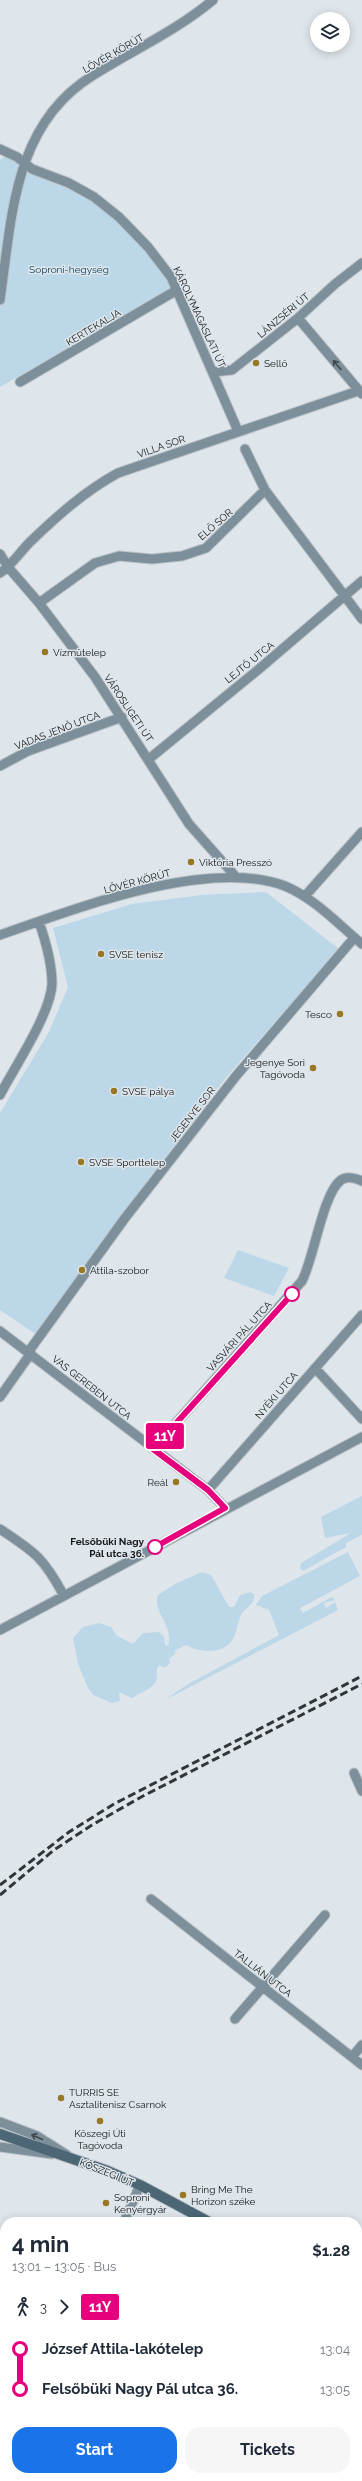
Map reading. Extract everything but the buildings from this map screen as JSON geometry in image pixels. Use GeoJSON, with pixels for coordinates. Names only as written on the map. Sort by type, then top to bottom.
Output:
{"type":"FeatureCollection","features":[{"type":"Feature","properties":{"kind":"main road","name":"KŐSZEGI ÚT"},"geometry":{"type":"LineString","coordinates":[[0,2134],[70,2157],[140,2186],[199,2217]]}},
{"type":"Feature","properties":{"kind":"street","name":"LŐVÉR KÖRÚT"},"geometry":{"type":"LineString","coordinates":[[0,300],[21,159],[31,146],[45,122],[71,92],[91,77],[175,30],[213,0]]}},
{"type":"Feature","properties":{"kind":"street","name":"KÁROLYMAGASLATI ÚT"},"geometry":{"type":"LineString","coordinates":[[0,149],[21,159],[32,169],[70,183],[109,209],[152,252],[171,277],[238,431]]}},
{"type":"Feature","properties":{"kind":"street","name":"LÁNZSÉRI ÚT"},"geometry":{"type":"LineString","coordinates":[[213,372],[232,370],[298,318],[362,263]]}},
{"type":"Feature","properties":{"kind":"street","name":"KERTEKALJA"},"geometry":{"type":"LineString","coordinates":[[20,382],[177,290]]}},
{"type":"Feature","properties":{"kind":"street"},"geometry":{"type":"LineString","coordinates":[[298,318],[360,393]]}},
{"type":"Feature","properties":{"kind":"street","name":"VILLA SOR"},"geometry":{"type":"LineString","coordinates":[[0,573],[8,567],[18,554],[53,520],[94,486],[118,473],[238,431],[360,393]]}},
{"type":"Feature","properties":{"kind":"street"},"geometry":{"type":"LineString","coordinates":[[245,449],[265,490],[362,619]]}},
{"type":"Feature","properties":{"kind":"street","name":"ELŐ SOR"},"geometry":{"type":"LineString","coordinates":[[39,603],[95,563],[119,556],[152,559],[182,556],[206,548],[265,490]]}},
{"type":"Feature","properties":{"kind":"street","name":"VÁROSLIGETI ÚT"},"geometry":{"type":"LineString","coordinates":[[0,554],[8,567],[39,603],[122,717],[189,824],[236,877]]}},
{"type":"Feature","properties":{"kind":"street","name":"LEJTŐ UTCA"},"geometry":{"type":"LineString","coordinates":[[149,759],[345,597],[362,581]]}},
{"type":"Feature","properties":{"kind":"street","name":"VADAS JENŐ UTCA"},"geometry":{"type":"LineString","coordinates":[[0,766],[28,751],[122,717]]}},
{"type":"Feature","properties":{"kind":"street"},"geometry":{"type":"LineString","coordinates":[[305,896],[362,832]]}},
{"type":"Feature","properties":{"kind":"street","name":"LŐVÉR KÖRÚT"},"geometry":{"type":"LineString","coordinates":[[0,935],[170,883],[236,877],[284,886],[305,896],[362,944]]}},
{"type":"Feature","properties":{"kind":"street"},"geometry":{"type":"LineString","coordinates":[[0,1095],[45,1011],[52,986],[51,962],[39,922]]}},
{"type":"Feature","properties":{"kind":"street","name":"JEGENYE SOR"},"geometry":{"type":"LineString","coordinates":[[0,1397],[125,1218],[258,1049],[354,938]]}},
{"type":"Feature","properties":{"kind":"street","name":"VASVÁRI PÁL UTCA"},"geometry":{"type":"LineString","coordinates":[[153,1449],[302,1280],[309,1268],[330,1195],[340,1181],[350,1178],[362,1181]]}},
{"type":"Feature","properties":{"kind":"street","name":"NYÉKI UTCA"},"geometry":{"type":"LineString","coordinates":[[208,1490],[362,1315]]}},
{"type":"Feature","properties":{"kind":"street","name":"VAS GEREBEN UTCA"},"geometry":{"type":"LineString","coordinates":[[0,1331],[30,1352],[153,1449],[208,1490],[225,1508]]}},
{"type":"Feature","properties":{"kind":"street"},"geometry":{"type":"LineString","coordinates":[[315,1368],[362,1419]]}},
{"type":"Feature","properties":{"kind":"street"},"geometry":{"type":"LineString","coordinates":[[0,1630],[225,1508],[362,1437]]}},
{"type":"Feature","properties":{"kind":"street"},"geometry":{"type":"LineString","coordinates":[[0,1529],[34,1552],[52,1573],[64,1596]]}},
{"type":"Feature","properties":{"kind":"street"},"geometry":{"type":"LineString","coordinates":[[354,1773],[362,1791]]}},
{"type":"Feature","properties":{"kind":"street","name":"TALLIÁN UTCA"},"geometry":{"type":"LineString","coordinates":[[151,1899],[362,2065]]}},
{"type":"Feature","properties":{"kind":"street"},"geometry":{"type":"LineString","coordinates":[[235,2019],[324,1915]]}},
{"type":"Feature","properties":{"kind":"street"},"geometry":{"type":"LineString","coordinates":[[352,2057],[362,2045]]}},
{"type":"Feature","properties":{"kind":"street"},"geometry":{"type":"LineString","coordinates":[[0,2122],[37,2136],[70,2157]]}},
{"type":"Feature","properties":{"kind":"street"},"geometry":{"type":"LineString","coordinates":[[0,2147],[70,2157]]}},
{"type":"Feature","properties":{"kind":"street"},"geometry":{"type":"LineString","coordinates":[[126,2217],[140,2186]]}},
{"type":"Feature","properties":{"kind":"green space","name":"Soproni-hegység"},"geometry":{"type":"Polygon","coordinates":[[[0,153],[69,185],[91,197],[103,206],[126,227],[174,287],[0,387],[0,160],[4,157],[0,153]]]}},
{"type":"Feature","properties":{"kind":"green space","name":"SVSE Sporttelep"},"geometry":{"type":"Polygon","coordinates":[[[266,892],[339,949],[228,1075],[123,1212],[37,1335],[0,1310],[0,1113],[49,1032],[68,987],[53,928],[132,904],[201,895],[266,892]]]}},
{"type":"Feature","properties":{"kind":"green space"},"geometry":{"type":"Polygon","coordinates":[[[238,1250],[289,1268],[274,1296],[224,1278],[238,1250]]]}},
{"type":"Feature","properties":{"kind":"green space"},"geometry":{"type":"Polygon","coordinates":[[[362,1496],[362,1535],[346,1543],[346,1547],[303,1571],[300,1568],[301,1563],[351,1533],[325,1538],[321,1517],[362,1496]]]}},
{"type":"Feature","properties":{"kind":"green space"},"geometry":{"type":"Polygon","coordinates":[[[348,1552],[360,1576],[300,1608],[303,1613],[332,1597],[335,1600],[324,1603],[326,1608],[335,1602],[338,1610],[165,1700],[188,1684],[279,1635],[269,1610],[256,1605],[262,1596],[348,1552]]]}},
{"type":"Feature","properties":{"kind":"green space"},"geometry":{"type":"Polygon","coordinates":[[[202,1572],[211,1575],[229,1607],[234,1607],[240,1595],[250,1592],[254,1594],[254,1600],[242,1613],[234,1637],[230,1643],[219,1650],[212,1651],[198,1650],[186,1645],[174,1651],[176,1653],[169,1659],[170,1663],[165,1668],[159,1665],[157,1679],[154,1684],[149,1689],[132,1698],[119,1692],[120,1701],[112,1703],[93,1695],[88,1688],[78,1664],[73,1638],[83,1627],[99,1623],[111,1627],[117,1636],[133,1644],[143,1633],[159,1632],[164,1637],[165,1645],[168,1646],[168,1631],[158,1608],[158,1595],[175,1584],[202,1572]]]}},
{"type":"Feature","properties":{"kind":"railway"},"geometry":{"type":"LineString","coordinates":[[0,1885],[69,1832],[114,1804],[362,1676]]}},
{"type":"Feature","properties":{"kind":"railway"},"geometry":{"type":"LineString","coordinates":[[0,1895],[54,1850],[92,1825],[143,1796],[362,1684]]}},
{"type":"Feature","properties":{"kind":"bus line","name":"11Y"},"geometry":{"type":"LineString","coordinates":[[155,1547],[225,1508],[208,1490],[153,1449],[292,1294]]}},
{"type":"Feature","properties":{"kind":"place","name":"Sellő"},"geometry":{"type":"Point","coordinates":[256,363]}},
{"type":"Feature","properties":{"kind":"place","name":"Vízműtelep"},"geometry":{"type":"Point","coordinates":[45,652]}},
{"type":"Feature","properties":{"kind":"place","name":"Viktória Presszó"},"geometry":{"type":"Point","coordinates":[191,862]}},
{"type":"Feature","properties":{"kind":"place","name":"SVSE tenisz"},"geometry":{"type":"Point","coordinates":[101,954]}},
{"type":"Feature","properties":{"kind":"place","name":"Tesco"},"geometry":{"type":"Point","coordinates":[340,1014]}},
{"type":"Feature","properties":{"kind":"place","name":"Jegenye Sori Tagóvoda"},"geometry":{"type":"Point","coordinates":[313,1068]}},
{"type":"Feature","properties":{"kind":"place","name":"SVSE pálya"},"geometry":{"type":"Point","coordinates":[114,1091]}},
{"type":"Feature","properties":{"kind":"place","name":"SVSE Sporttelep"},"geometry":{"type":"Point","coordinates":[81,1162]}},
{"type":"Feature","properties":{"kind":"place","name":"Attila-szobor"},"geometry":{"type":"Point","coordinates":[82,1270]}},
{"type":"Feature","properties":{"kind":"place","name":"Reál"},"geometry":{"type":"Point","coordinates":[176,1482]}},
{"type":"Feature","properties":{"kind":"place","name":"Felsőbüki Nagy Pál utca 36."},"geometry":{"type":"Point","coordinates":[155,1547]}},
{"type":"Feature","properties":{"kind":"place","name":"TURRIS SE Asztalitenisz Csarnok"},"geometry":{"type":"Point","coordinates":[61,2098]}},
{"type":"Feature","properties":{"kind":"place","name":"Kőszegi Úti Tagóvoda"},"geometry":{"type":"Point","coordinates":[100,2121]}},
{"type":"Feature","properties":{"kind":"place","name":"Bring Me The Horizon széke"},"geometry":{"type":"Point","coordinates":[183,2195]}},
{"type":"Feature","properties":{"kind":"place","name":"Soproni Kenyérgyár"},"geometry":{"type":"Point","coordinates":[106,2203]}}]}
